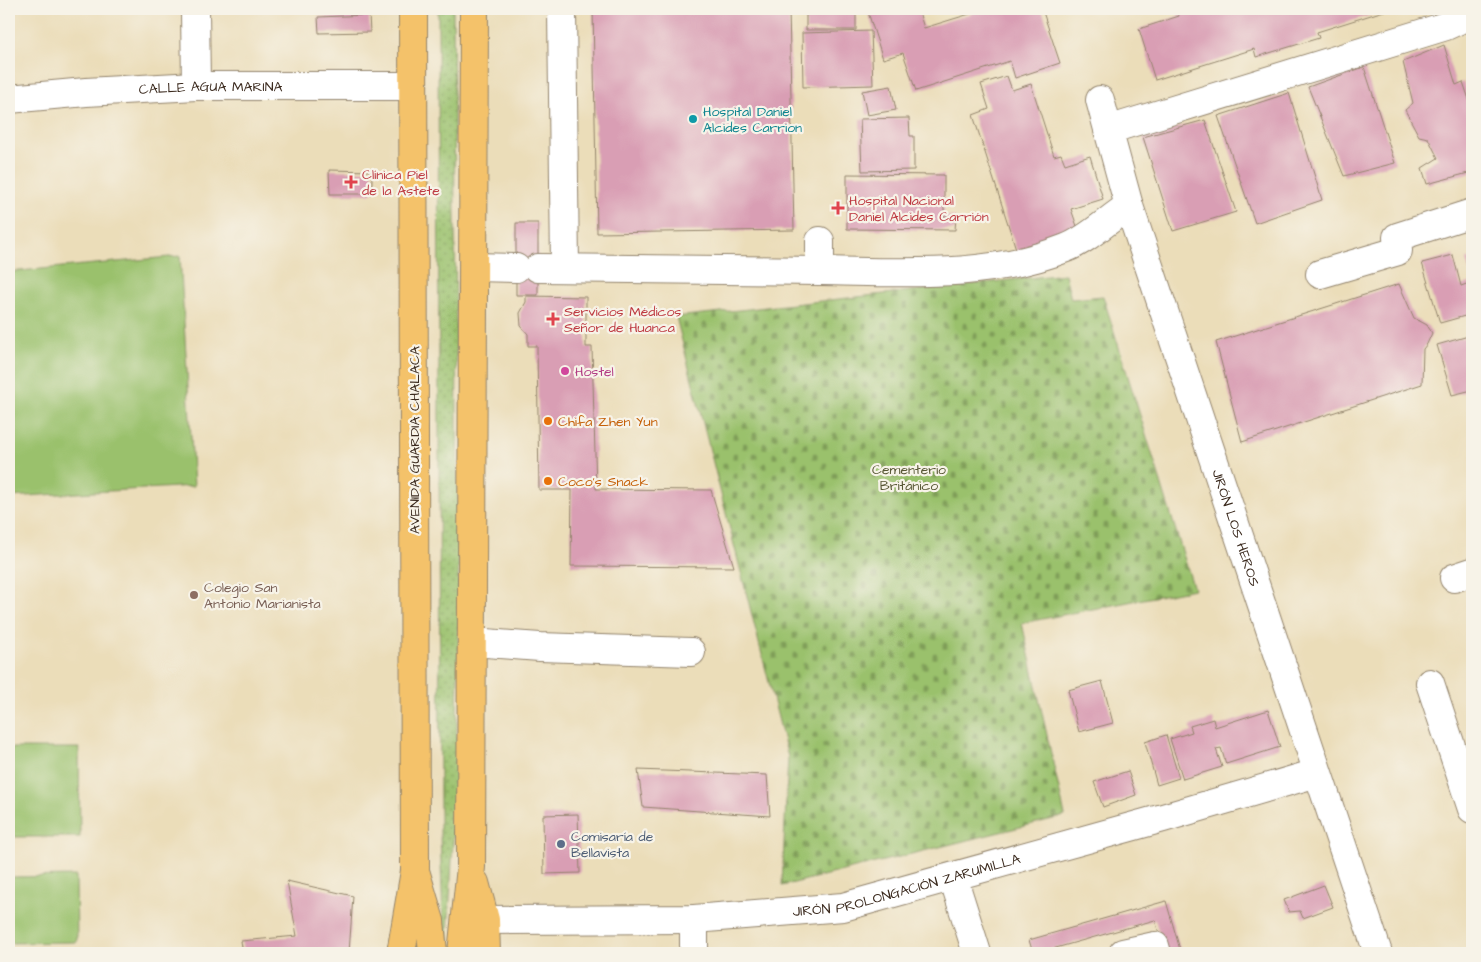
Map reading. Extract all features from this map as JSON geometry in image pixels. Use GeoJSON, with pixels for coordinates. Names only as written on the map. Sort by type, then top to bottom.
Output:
{"type":"FeatureCollection","features":[{"type":"Feature","properties":{"kind":"main road","name":"AVENIDA GUARDIA CHALACA"},"geometry":{"type":"LineString","coordinates":[[401,953],[415,871],[412,9]]}},
{"type":"Feature","properties":{"kind":"main road"},"geometry":{"type":"LineString","coordinates":[[470,951],[474,9]]}},
{"type":"Feature","properties":{"kind":"main road"},"geometry":{"type":"LineString","coordinates":[[470,951],[485,920],[471,867]]}},
{"type":"Feature","properties":{"kind":"main road","name":"AVENIDA GUARDIA CHALACA"},"geometry":{"type":"LineString","coordinates":[[415,871],[430,921],[433,948]]}},
{"type":"Feature","properties":{"kind":"street"},"geometry":{"type":"LineString","coordinates":[[194,9],[196,86]]}},
{"type":"Feature","properties":{"kind":"street"},"geometry":{"type":"LineString","coordinates":[[562,9],[565,268]]}},
{"type":"Feature","properties":{"kind":"street"},"geometry":{"type":"LineString","coordinates":[[1108,130],[1446,26],[1472,14]]}},
{"type":"Feature","properties":{"kind":"street","name":"CALLE AGUA MARINA"},"geometry":{"type":"LineString","coordinates":[[9,99],[86,92],[196,86],[413,86]]}},
{"type":"Feature","properties":{"kind":"street","name":"JIRÓN LOS HEROS"},"geometry":{"type":"LineString","coordinates":[[1100,100],[1129,206],[1378,953]]}},
{"type":"Feature","properties":{"kind":"street"},"geometry":{"type":"LineString","coordinates":[[474,267],[943,272],[992,260],[1036,258],[1068,248],[1129,206]]}},
{"type":"Feature","properties":{"kind":"street"},"geometry":{"type":"LineString","coordinates":[[1320,274],[1398,251],[1397,237],[1472,213]]}},
{"type":"Feature","properties":{"kind":"street"},"geometry":{"type":"LineString","coordinates":[[820,241],[820,271]]}},
{"type":"Feature","properties":{"kind":"street"},"geometry":{"type":"LineString","coordinates":[[472,642],[540,647],[691,652]]}},
{"type":"Feature","properties":{"kind":"street"},"geometry":{"type":"LineString","coordinates":[[1430,683],[1472,809]]}},
{"type":"Feature","properties":{"kind":"street","name":"JIRÓN PROLONGACIÓN ZARUMILLA"},"geometry":{"type":"LineString","coordinates":[[485,920],[694,919],[843,907],[1317,773]]}},
{"type":"Feature","properties":{"kind":"street"},"geometry":{"type":"LineString","coordinates":[[954,877],[977,953]]}},
{"type":"Feature","properties":{"kind":"street"},"geometry":{"type":"LineString","coordinates":[[694,919],[694,953]]}},
{"type":"Feature","properties":{"kind":"street"},"geometry":{"type":"LineString","coordinates":[[1123,953],[1155,946],[1157,953]]}},
{"type":"Feature","properties":{"kind":"green space"},"geometry":{"type":"Polygon","coordinates":[[[438,9],[453,9],[459,630],[455,805],[447,953],[444,953],[440,834],[438,9]]]}},
{"type":"Feature","properties":{"kind":"green space"},"geometry":{"type":"Polygon","coordinates":[[[180,256],[194,486],[9,497],[9,272],[180,256]]]}},
{"type":"Feature","properties":{"kind":"green space","name":"Cementerio Británico"},"geometry":{"type":"Polygon","coordinates":[[[1065,274],[1071,299],[1103,296],[1194,589],[1022,623],[1065,816],[782,886],[788,757],[676,317],[1065,274]]]}},
{"type":"Feature","properties":{"kind":"green space"},"geometry":{"type":"Polygon","coordinates":[[[9,748],[79,748],[80,837],[9,837],[9,748]]]}},
{"type":"Feature","properties":{"kind":"green space"},"geometry":{"type":"Polygon","coordinates":[[[76,876],[77,942],[9,943],[9,877],[76,876]]]}},
{"type":"Feature","properties":{"kind":"building","name":"Hospital Daniel Alcides Carrion"},"geometry":{"type":"Polygon","coordinates":[[[593,9],[789,9],[794,230],[597,233],[593,9]]]}},
{"type":"Feature","properties":{"kind":"building"},"geometry":{"type":"Polygon","coordinates":[[[806,9],[856,9],[856,30],[806,30],[806,9]]]}},
{"type":"Feature","properties":{"kind":"building"},"geometry":{"type":"Polygon","coordinates":[[[867,9],[918,9],[924,28],[986,9],[1042,9],[1060,63],[1015,78],[1010,61],[916,91],[903,53],[883,59],[867,9]]]}},
{"type":"Feature","properties":{"kind":"building"},"geometry":{"type":"Polygon","coordinates":[[[1177,9],[1390,9],[1317,32],[1319,38],[1256,57],[1254,49],[1155,80],[1139,29],[1179,16],[1177,9]]]}},
{"type":"Feature","properties":{"kind":"building"},"geometry":{"type":"Polygon","coordinates":[[[369,15],[370,32],[319,33],[318,17],[369,15]]]}},
{"type":"Feature","properties":{"kind":"building"},"geometry":{"type":"Polygon","coordinates":[[[871,31],[873,85],[803,87],[802,33],[871,31]]]}},
{"type":"Feature","properties":{"kind":"building"},"geometry":{"type":"Polygon","coordinates":[[[1444,45],[1456,85],[1463,82],[1472,108],[1472,172],[1427,184],[1422,168],[1438,158],[1428,138],[1419,136],[1405,110],[1413,103],[1403,62],[1444,45]]]}},
{"type":"Feature","properties":{"kind":"building"},"geometry":{"type":"Polygon","coordinates":[[[1364,67],[1395,163],[1344,176],[1308,87],[1364,67]]]}},
{"type":"Feature","properties":{"kind":"building"},"geometry":{"type":"Polygon","coordinates":[[[1007,76],[1012,90],[1031,84],[1054,156],[1061,154],[1065,164],[1090,156],[1103,199],[1071,209],[1079,232],[1017,252],[973,115],[989,109],[981,84],[1007,76]]]}},
{"type":"Feature","properties":{"kind":"building"},"geometry":{"type":"Polygon","coordinates":[[[891,86],[896,110],[867,115],[862,91],[891,86]]]}},
{"type":"Feature","properties":{"kind":"building"},"geometry":{"type":"Polygon","coordinates":[[[1289,93],[1322,200],[1255,223],[1218,116],[1289,93]]]}},
{"type":"Feature","properties":{"kind":"building"},"geometry":{"type":"Polygon","coordinates":[[[909,118],[910,136],[914,136],[914,170],[862,171],[860,119],[909,118]]]}},
{"type":"Feature","properties":{"kind":"building"},"geometry":{"type":"Polygon","coordinates":[[[1205,120],[1236,212],[1173,231],[1143,137],[1205,120]]]}},
{"type":"Feature","properties":{"kind":"building","name":"Clínica Piel de la Astete"},"geometry":{"type":"Polygon","coordinates":[[[329,170],[372,171],[372,194],[330,194],[329,170]]]}},
{"type":"Feature","properties":{"kind":"building"},"geometry":{"type":"Polygon","coordinates":[[[847,174],[944,175],[944,216],[956,217],[955,230],[847,229],[847,174]]]}},
{"type":"Feature","properties":{"kind":"building"},"geometry":{"type":"Polygon","coordinates":[[[516,223],[538,223],[538,295],[516,295],[516,223]]]}},
{"type":"Feature","properties":{"kind":"building"},"geometry":{"type":"Polygon","coordinates":[[[1453,255],[1461,286],[1472,282],[1472,314],[1440,323],[1422,263],[1453,255]]]}},
{"type":"Feature","properties":{"kind":"building"},"geometry":{"type":"Polygon","coordinates":[[[1472,258],[1472,280],[1466,260],[1472,258]]]}},
{"type":"Feature","properties":{"kind":"building"},"geometry":{"type":"Polygon","coordinates":[[[1399,284],[1414,318],[1427,325],[1432,333],[1423,349],[1422,384],[1242,442],[1216,342],[1399,284]]]}},
{"type":"Feature","properties":{"kind":"building"},"geometry":{"type":"Polygon","coordinates":[[[526,296],[586,297],[586,347],[592,347],[596,489],[711,490],[734,567],[571,566],[572,490],[539,490],[537,346],[528,346],[528,334],[521,326],[520,313],[526,302],[526,296]]]}},
{"type":"Feature","properties":{"kind":"building"},"geometry":{"type":"Polygon","coordinates":[[[1472,335],[1472,390],[1452,395],[1437,345],[1472,335]]]}},
{"type":"Feature","properties":{"kind":"building"},"geometry":{"type":"Polygon","coordinates":[[[1102,681],[1113,723],[1079,732],[1068,690],[1102,681]]]}},
{"type":"Feature","properties":{"kind":"building"},"geometry":{"type":"Polygon","coordinates":[[[1268,710],[1280,747],[1226,764],[1221,748],[1216,749],[1222,767],[1183,779],[1170,739],[1192,732],[1190,726],[1213,719],[1215,727],[1268,710]]]}},
{"type":"Feature","properties":{"kind":"building"},"geometry":{"type":"Polygon","coordinates":[[[1166,735],[1179,778],[1157,785],[1145,742],[1166,735]]]}},
{"type":"Feature","properties":{"kind":"building"},"geometry":{"type":"Polygon","coordinates":[[[638,770],[767,775],[770,816],[643,807],[638,770]]]}},
{"type":"Feature","properties":{"kind":"building"},"geometry":{"type":"Polygon","coordinates":[[[1128,771],[1136,795],[1103,807],[1094,782],[1128,771]]]}},
{"type":"Feature","properties":{"kind":"building","name":"Comisaría de Bellavista"},"geometry":{"type":"Polygon","coordinates":[[[578,814],[580,873],[544,874],[543,815],[578,814]]]}},
{"type":"Feature","properties":{"kind":"building"},"geometry":{"type":"Polygon","coordinates":[[[287,881],[353,896],[349,953],[243,953],[241,941],[297,936],[287,881]]]}},
{"type":"Feature","properties":{"kind":"building"},"geometry":{"type":"Polygon","coordinates":[[[1324,885],[1333,907],[1303,918],[1300,911],[1289,912],[1284,900],[1324,885]]]}},
{"type":"Feature","properties":{"kind":"building"},"geometry":{"type":"Polygon","coordinates":[[[1166,901],[1181,953],[1165,953],[1155,920],[1033,953],[1029,940],[1166,901]]]}},
{"type":"Feature","properties":{"kind":"place","name":"Hospital Daniel Alcides Carrion"},"geometry":{"type":"Point","coordinates":[693,119]}},
{"type":"Feature","properties":{"kind":"place","name":"Clínica Piel de la Astete"},"geometry":{"type":"Point","coordinates":[351,182]}},
{"type":"Feature","properties":{"kind":"place","name":"Hospital Nacional Daniel Alcides Carrión"},"geometry":{"type":"Point","coordinates":[838,208]}},
{"type":"Feature","properties":{"kind":"place","name":"Servicios Médicos Señor de Huanca"},"geometry":{"type":"Point","coordinates":[553,319]}},
{"type":"Feature","properties":{"kind":"place","name":"Hostel"},"geometry":{"type":"Point","coordinates":[565,371]}},
{"type":"Feature","properties":{"kind":"place","name":"Chifa Zhen Yun"},"geometry":{"type":"Point","coordinates":[548,421]}},
{"type":"Feature","properties":{"kind":"place","name":"Coco's Snack"},"geometry":{"type":"Point","coordinates":[548,481]}},
{"type":"Feature","properties":{"kind":"place","name":"Colegio San Antonio Marianista"},"geometry":{"type":"Point","coordinates":[194,595]}},
{"type":"Feature","properties":{"kind":"place","name":"Comisaría de Bellavista"},"geometry":{"type":"Point","coordinates":[561,844]}}]}
